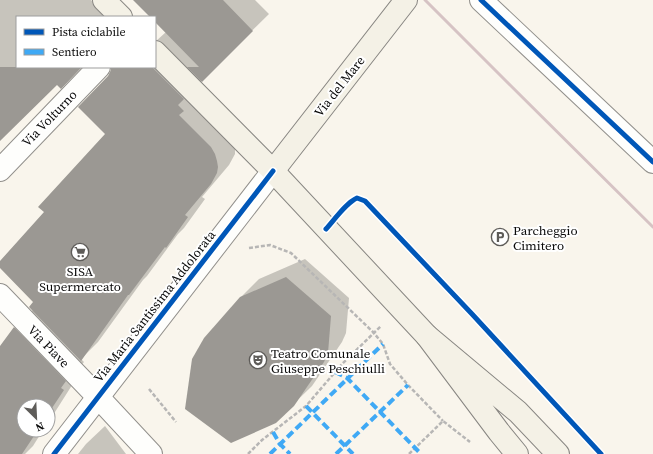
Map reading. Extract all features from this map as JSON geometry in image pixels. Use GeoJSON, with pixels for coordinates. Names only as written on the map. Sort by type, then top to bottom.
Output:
{"type":"FeatureCollection","features":[{"type":"Feature","properties":{"kind":"main road"},"geometry":{"type":"LineString","coordinates":[[104,0],[120,16]]}},
{"type":"Feature","properties":{"kind":"main road","name":"Via del Mare"},"geometry":{"type":"LineString","coordinates":[[273,171],[406,0]]}},
{"type":"Feature","properties":{"kind":"main road"},"geometry":{"type":"LineString","coordinates":[[156,53],[273,171],[428,336],[518,412],[558,454]]}},
{"type":"Feature","properties":{"kind":"main road"},"geometry":{"type":"LineString","coordinates":[[428,336],[517,454]]}},
{"type":"Feature","properties":{"kind":"street"},"geometry":{"type":"LineString","coordinates":[[481,0],[653,162]]}},
{"type":"Feature","properties":{"kind":"street","name":"Via Volturno"},"geometry":{"type":"LineString","coordinates":[[0,170],[98,68]]}},
{"type":"Feature","properties":{"kind":"street","name":"Via Maria Santissima Addolorata"},"geometry":{"type":"LineString","coordinates":[[54,454],[273,171]]}},
{"type":"Feature","properties":{"kind":"street","name":"Via Piave"},"geometry":{"type":"LineString","coordinates":[[0,294],[151,454]]}},
{"type":"Feature","properties":{"kind":"path"},"geometry":{"type":"LineString","coordinates":[[249,248],[270,246],[291,253],[373,332],[383,344],[390,364],[408,385],[443,421],[472,444]]}},
{"type":"Feature","properties":{"kind":"path"},"geometry":{"type":"LineString","coordinates":[[248,454],[262,440],[306,406],[342,364],[373,332],[401,308]]}},
{"type":"Feature","properties":{"kind":"path"},"geometry":{"type":"LineString","coordinates":[[149,389],[176,422]]}},
{"type":"Feature","properties":{"kind":"path"},"geometry":{"type":"LineString","coordinates":[[409,454],[443,421]]}},
{"type":"Feature","properties":{"kind":"building"},"geometry":{"type":"Polygon","coordinates":[[[133,0],[223,0],[253,31],[202,82],[187,67],[199,67],[156,23],[156,16],[149,16],[133,0]]]}},
{"type":"Feature","properties":{"kind":"building"},"geometry":{"type":"Polygon","coordinates":[[[0,67],[81,68],[61,89],[57,85],[0,141],[0,67]]]}},
{"type":"Feature","properties":{"kind":"building"},"geometry":{"type":"Polygon","coordinates":[[[111,68],[153,68],[184,99],[178,105],[184,111],[179,115],[211,147],[215,154],[218,167],[217,173],[211,184],[185,215],[188,217],[166,248],[165,247],[128,295],[81,361],[29,307],[33,302],[0,268],[0,261],[44,212],[38,207],[105,134],[78,107],[108,76],[111,68]]]}},
{"type":"Feature","properties":{"kind":"building","name":"Teatro Comunale Giuseppe Peschiulli"},"geometry":{"type":"Polygon","coordinates":[[[286,277],[331,316],[328,353],[324,362],[294,406],[276,423],[231,443],[185,409],[192,359],[204,338],[240,297],[286,277]]]}},
{"type":"Feature","properties":{"kind":"building"},"geometry":{"type":"Polygon","coordinates":[[[14,327],[66,381],[61,388],[64,390],[56,402],[56,398],[16,398],[16,438],[33,438],[22,454],[0,454],[0,346],[14,327]]]}},
{"type":"Feature","properties":{"kind":"railway"},"geometry":{"type":"LineString","coordinates":[[425,0],[653,227]]}},
{"type":"Feature","properties":{"kind":"marked path"},"geometry":{"type":"LineString","coordinates":[[270,454],[383,344]]}},
{"type":"Feature","properties":{"kind":"marked path"},"geometry":{"type":"LineString","coordinates":[[335,372],[347,378],[421,454]]}},
{"type":"Feature","properties":{"kind":"marked path"},"geometry":{"type":"LineString","coordinates":[[336,454],[408,385]]}},
{"type":"Feature","properties":{"kind":"marked path"},"geometry":{"type":"LineString","coordinates":[[306,406],[353,454]]}},
{"type":"Feature","properties":{"kind":"marked path"},"geometry":{"type":"LineString","coordinates":[[273,432],[280,444],[290,454]]}},
{"type":"Feature","properties":{"kind":"cycle path"},"geometry":{"type":"LineString","coordinates":[[481,0],[653,162]]}},
{"type":"Feature","properties":{"kind":"cycle path"},"geometry":{"type":"LineString","coordinates":[[54,454],[273,171]]}},
{"type":"Feature","properties":{"kind":"cycle path"},"geometry":{"type":"LineString","coordinates":[[326,229],[353,200],[357,198],[365,201],[601,454]]}},
{"type":"Feature","properties":{"kind":"place","name":"Parcheggio Cimitero"},"geometry":{"type":"Point","coordinates":[500,237]}},
{"type":"Feature","properties":{"kind":"place","name":"SISA Supermercato"},"geometry":{"type":"Point","coordinates":[80,252]}},
{"type":"Feature","properties":{"kind":"place","name":"Teatro Comunale Giuseppe Peschiulli"},"geometry":{"type":"Point","coordinates":[258,360]}}]}
